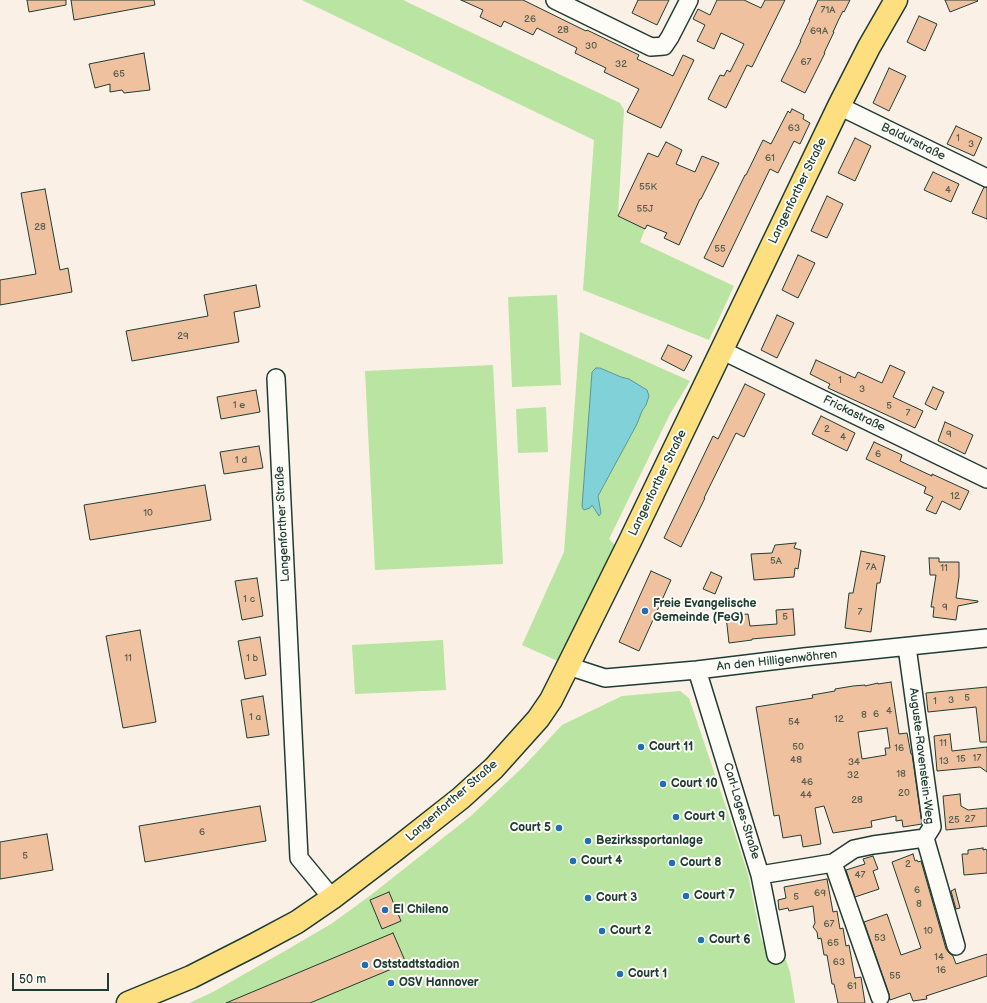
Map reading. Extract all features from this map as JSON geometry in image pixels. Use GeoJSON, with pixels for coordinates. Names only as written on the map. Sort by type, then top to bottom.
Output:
{"type":"FeatureCollection","features":[{"type":"Feature","properties":{"kind":"main road","name":"Langenforther Straße"},"geometry":{"type":"LineString","coordinates":[[128,1003],[191,976],[254,945],[297,922],[332,898],[461,798],[494,768],[538,719],[551,700],[630,541],[839,106],[869,46],[896,0]]}},
{"type":"Feature","properties":{"kind":"street"},"geometry":{"type":"LineString","coordinates":[[555,0],[651,47],[664,46],[689,0]]}},
{"type":"Feature","properties":{"kind":"street","name":"Baldurstraße"},"geometry":{"type":"LineString","coordinates":[[839,106],[987,178]]}},
{"type":"Feature","properties":{"kind":"street","name":"Frickastraße"},"geometry":{"type":"LineString","coordinates":[[721,350],[987,479]]}},
{"type":"Feature","properties":{"kind":"street","name":"Langenforther Straße"},"geometry":{"type":"LineString","coordinates":[[276,378],[299,858],[332,898]]}},
{"type":"Feature","properties":{"kind":"street","name":"An den Hilligenwöhren"},"geometry":{"type":"LineString","coordinates":[[568,666],[605,678],[697,670],[987,638]]}},
{"type":"Feature","properties":{"kind":"street","name":"Auguste-Ravenstein-Weg"},"geometry":{"type":"LineString","coordinates":[[760,875],[833,863],[854,849],[925,838],[932,827],[907,647]]}},
{"type":"Feature","properties":{"kind":"street","name":"Carl-Loges-Straße"},"geometry":{"type":"LineString","coordinates":[[697,670],[760,875],[776,955]]}},
{"type":"Feature","properties":{"kind":"street"},"geometry":{"type":"LineString","coordinates":[[925,838],[956,946]]}},
{"type":"Feature","properties":{"kind":"street"},"geometry":{"type":"LineString","coordinates":[[833,863],[880,997]]}},
{"type":"Feature","properties":{"kind":"green space"},"geometry":{"type":"Polygon","coordinates":[[[302,0],[403,0],[620,103],[624,110],[618,216],[645,229],[640,242],[734,286],[709,340],[583,290],[594,140],[302,0]]]}},
{"type":"Feature","properties":{"kind":"green space"},"geometry":{"type":"Polygon","coordinates":[[[557,295],[561,385],[512,387],[508,297],[557,295]]]}},
{"type":"Feature","properties":{"kind":"green space"},"geometry":{"type":"Polygon","coordinates":[[[580,332],[690,381],[670,414],[609,539],[616,546],[562,663],[522,645],[564,552],[580,332]],[[600,368],[592,505],[599,516],[601,512],[598,496],[646,405],[629,379],[600,368]]]}},
{"type":"Feature","properties":{"kind":"green space"},"geometry":{"type":"Polygon","coordinates":[[[493,365],[503,564],[375,570],[365,371],[493,365]]]}},
{"type":"Feature","properties":{"kind":"green space"},"geometry":{"type":"Polygon","coordinates":[[[546,407],[548,452],[518,453],[516,409],[546,407]]]}},
{"type":"Feature","properties":{"kind":"green space"},"geometry":{"type":"Polygon","coordinates":[[[443,640],[446,690],[355,694],[352,645],[443,640]]]}},
{"type":"Feature","properties":{"kind":"green space","name":"Bezirkssportanlage"},"geometry":{"type":"Polygon","coordinates":[[[680,691],[689,698],[748,874],[761,939],[769,951],[786,960],[790,972],[795,1003],[189,1003],[213,992],[331,924],[371,895],[472,815],[524,766],[562,725],[622,696],[680,691]]]}},
{"type":"Feature","properties":{"kind":"water"},"geometry":{"type":"Polygon","coordinates":[[[596,368],[600,368],[629,379],[647,390],[649,396],[637,424],[598,496],[601,513],[599,516],[592,505],[590,508],[584,510],[582,507],[592,372],[596,368]]]}},
{"type":"Feature","properties":{"kind":"building"},"geometry":{"type":"Polygon","coordinates":[[[27,0],[66,0],[66,5],[29,12],[27,0]]]}},
{"type":"Feature","properties":{"kind":"building"},"geometry":{"type":"Polygon","coordinates":[[[71,0],[154,0],[155,5],[74,20],[71,0]]]}},
{"type":"Feature","properties":{"kind":"building"},"geometry":{"type":"Polygon","coordinates":[[[461,0],[523,0],[639,55],[637,59],[673,76],[683,55],[694,60],[661,128],[627,112],[639,89],[604,72],[606,68],[575,53],[577,48],[537,28],[533,35],[504,21],[501,27],[480,17],[483,10],[461,0]]]}},
{"type":"Feature","properties":{"kind":"building"},"geometry":{"type":"Polygon","coordinates":[[[638,0],[669,0],[657,25],[632,13],[638,0]]]}},
{"type":"Feature","properties":{"kind":"building"},"geometry":{"type":"Polygon","coordinates":[[[717,0],[744,0],[761,8],[765,0],[785,0],[752,67],[747,65],[726,108],[708,99],[720,75],[724,76],[727,70],[730,72],[744,44],[721,33],[714,49],[697,41],[705,25],[693,19],[698,9],[710,15],[717,0]]]}},
{"type":"Feature","properties":{"kind":"building"},"geometry":{"type":"Polygon","coordinates":[[[818,0],[850,0],[838,21],[825,53],[805,93],[781,81],[801,41],[818,0]]]}},
{"type":"Feature","properties":{"kind":"building"},"geometry":{"type":"Polygon","coordinates":[[[945,0],[977,0],[978,1],[950,12],[945,0]]]}},
{"type":"Feature","properties":{"kind":"building"},"geometry":{"type":"Polygon","coordinates":[[[919,16],[937,24],[925,51],[907,42],[919,16]]]}},
{"type":"Feature","properties":{"kind":"building"},"geometry":{"type":"Polygon","coordinates":[[[144,53],[150,90],[124,93],[122,90],[110,92],[110,84],[95,88],[89,64],[144,53]]]}},
{"type":"Feature","properties":{"kind":"building"},"geometry":{"type":"Polygon","coordinates":[[[889,68],[906,76],[889,111],[873,103],[889,68]]]}},
{"type":"Feature","properties":{"kind":"building"},"geometry":{"type":"Polygon","coordinates":[[[792,109],[804,115],[803,119],[810,123],[800,144],[794,141],[778,173],[770,169],[723,267],[704,258],[763,140],[771,144],[788,111],[790,113],[792,109]]]}},
{"type":"Feature","properties":{"kind":"building"},"geometry":{"type":"Polygon","coordinates":[[[956,126],[982,138],[974,156],[947,144],[956,126]]]}},
{"type":"Feature","properties":{"kind":"building"},"geometry":{"type":"Polygon","coordinates":[[[855,138],[871,146],[855,181],[838,173],[855,138]]]}},
{"type":"Feature","properties":{"kind":"building"},"geometry":{"type":"Polygon","coordinates":[[[666,142],[682,150],[676,164],[695,172],[702,156],[719,163],[700,199],[679,245],[664,238],[667,233],[647,225],[645,229],[618,216],[648,153],[658,157],[666,142]]]}},
{"type":"Feature","properties":{"kind":"building"},"geometry":{"type":"Polygon","coordinates":[[[933,172],[959,184],[951,202],[924,190],[933,172]]]}},
{"type":"Feature","properties":{"kind":"building"},"geometry":{"type":"Polygon","coordinates":[[[984,187],[987,188],[987,219],[972,213],[984,187]]]}},
{"type":"Feature","properties":{"kind":"building"},"geometry":{"type":"Polygon","coordinates":[[[45,189],[60,270],[68,268],[72,292],[0,305],[0,280],[36,274],[21,193],[45,189]]]}},
{"type":"Feature","properties":{"kind":"building"},"geometry":{"type":"Polygon","coordinates":[[[827,196],[843,204],[827,238],[811,231],[827,196]]]}},
{"type":"Feature","properties":{"kind":"building"},"geometry":{"type":"Polygon","coordinates":[[[798,255],[815,263],[798,298],[782,290],[798,255]]]}},
{"type":"Feature","properties":{"kind":"building"},"geometry":{"type":"Polygon","coordinates":[[[256,285],[260,307],[234,312],[239,342],[132,361],[126,331],[208,316],[204,295],[256,285]]]}},
{"type":"Feature","properties":{"kind":"building"},"geometry":{"type":"Polygon","coordinates":[[[777,315],[794,323],[777,358],[761,350],[777,315]]]}},
{"type":"Feature","properties":{"kind":"building"},"geometry":{"type":"Polygon","coordinates":[[[668,345],[692,356],[684,371],[661,359],[668,345]]]}},
{"type":"Feature","properties":{"kind":"building"},"geometry":{"type":"Polygon","coordinates":[[[816,360],[855,378],[858,372],[882,383],[890,365],[905,372],[893,397],[923,411],[915,428],[828,388],[830,384],[810,374],[816,360]]]}},
{"type":"Feature","properties":{"kind":"building"},"geometry":{"type":"Polygon","coordinates":[[[745,384],[765,394],[744,437],[736,433],[681,547],[664,538],[713,436],[718,439],[745,384]]]}},
{"type":"Feature","properties":{"kind":"building"},"geometry":{"type":"Polygon","coordinates":[[[933,387],[944,392],[936,410],[925,404],[933,387]]]}},
{"type":"Feature","properties":{"kind":"building"},"geometry":{"type":"Polygon","coordinates":[[[256,390],[260,412],[221,419],[217,397],[256,390]]]}},
{"type":"Feature","properties":{"kind":"building"},"geometry":{"type":"Polygon","coordinates":[[[821,416],[855,433],[847,451],[812,434],[821,416]]]}},
{"type":"Feature","properties":{"kind":"building"},"geometry":{"type":"Polygon","coordinates":[[[945,422],[973,435],[965,454],[938,441],[945,422]]]}},
{"type":"Feature","properties":{"kind":"building"},"geometry":{"type":"Polygon","coordinates":[[[874,442],[902,455],[900,461],[969,491],[960,510],[942,501],[936,514],[926,510],[933,497],[924,493],[926,487],[866,459],[874,442]]]}},
{"type":"Feature","properties":{"kind":"building"},"geometry":{"type":"Polygon","coordinates":[[[259,446],[263,468],[224,474],[220,452],[259,446]]]}},
{"type":"Feature","properties":{"kind":"building"},"geometry":{"type":"Polygon","coordinates":[[[205,485],[211,520],[90,540],[84,505],[205,485]]]}},
{"type":"Feature","properties":{"kind":"building"},"geometry":{"type":"Polygon","coordinates":[[[796,543],[794,548],[801,550],[798,569],[795,568],[794,577],[754,580],[751,554],[772,553],[775,545],[796,543]]]}},
{"type":"Feature","properties":{"kind":"building"},"geometry":{"type":"Polygon","coordinates":[[[861,551],[885,556],[880,583],[877,583],[871,632],[845,628],[849,593],[853,593],[861,551]]]}},
{"type":"Feature","properties":{"kind":"building"},"geometry":{"type":"Polygon","coordinates":[[[929,558],[939,558],[939,562],[959,562],[959,577],[956,598],[978,601],[958,606],[956,620],[933,617],[934,607],[931,607],[936,575],[930,575],[929,558]]]}},
{"type":"Feature","properties":{"kind":"building","name":"Freie Evangelische Gemeinde (FeG)"},"geometry":{"type":"Polygon","coordinates":[[[651,571],[671,580],[639,651],[619,642],[651,571]]]}},
{"type":"Feature","properties":{"kind":"building"},"geometry":{"type":"Polygon","coordinates":[[[711,572],[722,577],[715,594],[703,589],[711,572]]]}},
{"type":"Feature","properties":{"kind":"building"},"geometry":{"type":"Polygon","coordinates":[[[257,578],[263,616],[242,620],[235,581],[257,578]]]}},
{"type":"Feature","properties":{"kind":"building"},"geometry":{"type":"Polygon","coordinates":[[[793,609],[795,635],[752,639],[729,643],[726,616],[748,614],[750,626],[777,624],[776,610],[793,609]]]}},
{"type":"Feature","properties":{"kind":"building"},"geometry":{"type":"Polygon","coordinates":[[[140,630],[156,722],[123,728],[106,636],[140,630]]]}},
{"type":"Feature","properties":{"kind":"building"},"geometry":{"type":"Polygon","coordinates":[[[260,637],[266,675],[245,679],[238,641],[260,637]]]}},
{"type":"Feature","properties":{"kind":"building"},"geometry":{"type":"Polygon","coordinates":[[[891,682],[899,734],[907,733],[912,754],[922,824],[903,827],[902,820],[896,821],[896,816],[871,821],[872,827],[833,833],[824,806],[815,808],[821,844],[803,847],[801,835],[783,838],[779,815],[774,816],[756,707],[813,698],[812,695],[835,691],[835,689],[891,682]],[[887,728],[858,732],[862,759],[886,755],[885,748],[890,748],[887,728]]]}},
{"type":"Feature","properties":{"kind":"building"},"geometry":{"type":"Polygon","coordinates":[[[987,687],[987,742],[980,742],[976,707],[928,712],[926,693],[987,687]]]}},
{"type":"Feature","properties":{"kind":"building"},"geometry":{"type":"Polygon","coordinates":[[[263,696],[269,735],[247,738],[241,700],[263,696]]]}},
{"type":"Feature","properties":{"kind":"building"},"geometry":{"type":"Polygon","coordinates":[[[950,734],[952,751],[987,747],[987,772],[980,767],[937,771],[934,736],[950,734]]]}},
{"type":"Feature","properties":{"kind":"building"},"geometry":{"type":"Polygon","coordinates":[[[960,794],[961,806],[968,810],[987,808],[987,826],[946,830],[943,796],[960,794]]]}},
{"type":"Feature","properties":{"kind":"building"},"geometry":{"type":"Polygon","coordinates":[[[260,806],[266,841],[145,862],[139,826],[260,806]]]}},
{"type":"Feature","properties":{"kind":"building"},"geometry":{"type":"Polygon","coordinates":[[[47,834],[53,870],[0,879],[0,842],[47,834]]]}},
{"type":"Feature","properties":{"kind":"building"},"geometry":{"type":"Polygon","coordinates":[[[983,848],[983,850],[986,849],[987,851],[987,873],[964,875],[962,854],[968,854],[968,850],[983,848]]]}},
{"type":"Feature","properties":{"kind":"building"},"geometry":{"type":"Polygon","coordinates":[[[913,854],[915,861],[921,861],[946,949],[953,956],[956,964],[987,954],[987,976],[926,996],[927,999],[913,1001],[910,993],[890,1000],[864,922],[887,914],[901,955],[921,948],[892,862],[913,854]]]}},
{"type":"Feature","properties":{"kind":"building"},"geometry":{"type":"Polygon","coordinates":[[[873,856],[878,869],[873,871],[879,889],[855,897],[846,870],[865,864],[863,859],[873,856]]]}},
{"type":"Feature","properties":{"kind":"building"},"geometry":{"type":"Polygon","coordinates":[[[827,879],[833,912],[837,911],[840,929],[843,928],[846,946],[849,945],[855,978],[861,977],[865,1003],[838,1003],[834,984],[832,984],[827,955],[824,955],[821,938],[818,939],[817,932],[813,927],[815,923],[813,906],[789,911],[788,908],[779,910],[778,900],[786,898],[784,887],[827,879]]]}},
{"type":"Feature","properties":{"kind":"building"},"geometry":{"type":"Polygon","coordinates":[[[955,889],[960,908],[956,909],[951,891],[955,889]]]}},
{"type":"Feature","properties":{"kind":"building","name":"El Chileno"},"geometry":{"type":"Polygon","coordinates":[[[389,892],[401,921],[382,929],[370,900],[389,892]]]}},
{"type":"Feature","properties":{"kind":"building"},"geometry":{"type":"Polygon","coordinates":[[[393,933],[406,963],[310,1003],[226,1003],[393,933]]]}},
{"type":"Feature","properties":{"kind":"place","name":"Freie Evangelische Gemeinde (FeG)"},"geometry":{"type":"Point","coordinates":[645,611]}},
{"type":"Feature","properties":{"kind":"place","name":"Court 11"},"geometry":{"type":"Point","coordinates":[641,747]}},
{"type":"Feature","properties":{"kind":"place","name":"Court 10"},"geometry":{"type":"Point","coordinates":[663,784]}},
{"type":"Feature","properties":{"kind":"place","name":"Court 9"},"geometry":{"type":"Point","coordinates":[676,817]}},
{"type":"Feature","properties":{"kind":"place","name":"Court 5"},"geometry":{"type":"Point","coordinates":[559,828]}},
{"type":"Feature","properties":{"kind":"place","name":"Bezirkssportanlage"},"geometry":{"type":"Point","coordinates":[588,841]}},
{"type":"Feature","properties":{"kind":"place","name":"Court 4"},"geometry":{"type":"Point","coordinates":[573,861]}},
{"type":"Feature","properties":{"kind":"place","name":"Court 8"},"geometry":{"type":"Point","coordinates":[672,863]}},
{"type":"Feature","properties":{"kind":"place","name":"Court 7"},"geometry":{"type":"Point","coordinates":[686,896]}},
{"type":"Feature","properties":{"kind":"place","name":"Court 3"},"geometry":{"type":"Point","coordinates":[588,898]}},
{"type":"Feature","properties":{"kind":"place","name":"El Chileno"},"geometry":{"type":"Point","coordinates":[385,910]}},
{"type":"Feature","properties":{"kind":"place","name":"Court 2"},"geometry":{"type":"Point","coordinates":[602,931]}},
{"type":"Feature","properties":{"kind":"place","name":"Court 6"},"geometry":{"type":"Point","coordinates":[701,940]}},
{"type":"Feature","properties":{"kind":"place","name":"Oststadtstadion"},"geometry":{"type":"Point","coordinates":[365,965]}},
{"type":"Feature","properties":{"kind":"place","name":"Court 1"},"geometry":{"type":"Point","coordinates":[620,974]}},
{"type":"Feature","properties":{"kind":"place","name":"OSV Hannover"},"geometry":{"type":"Point","coordinates":[391,983]}}]}
